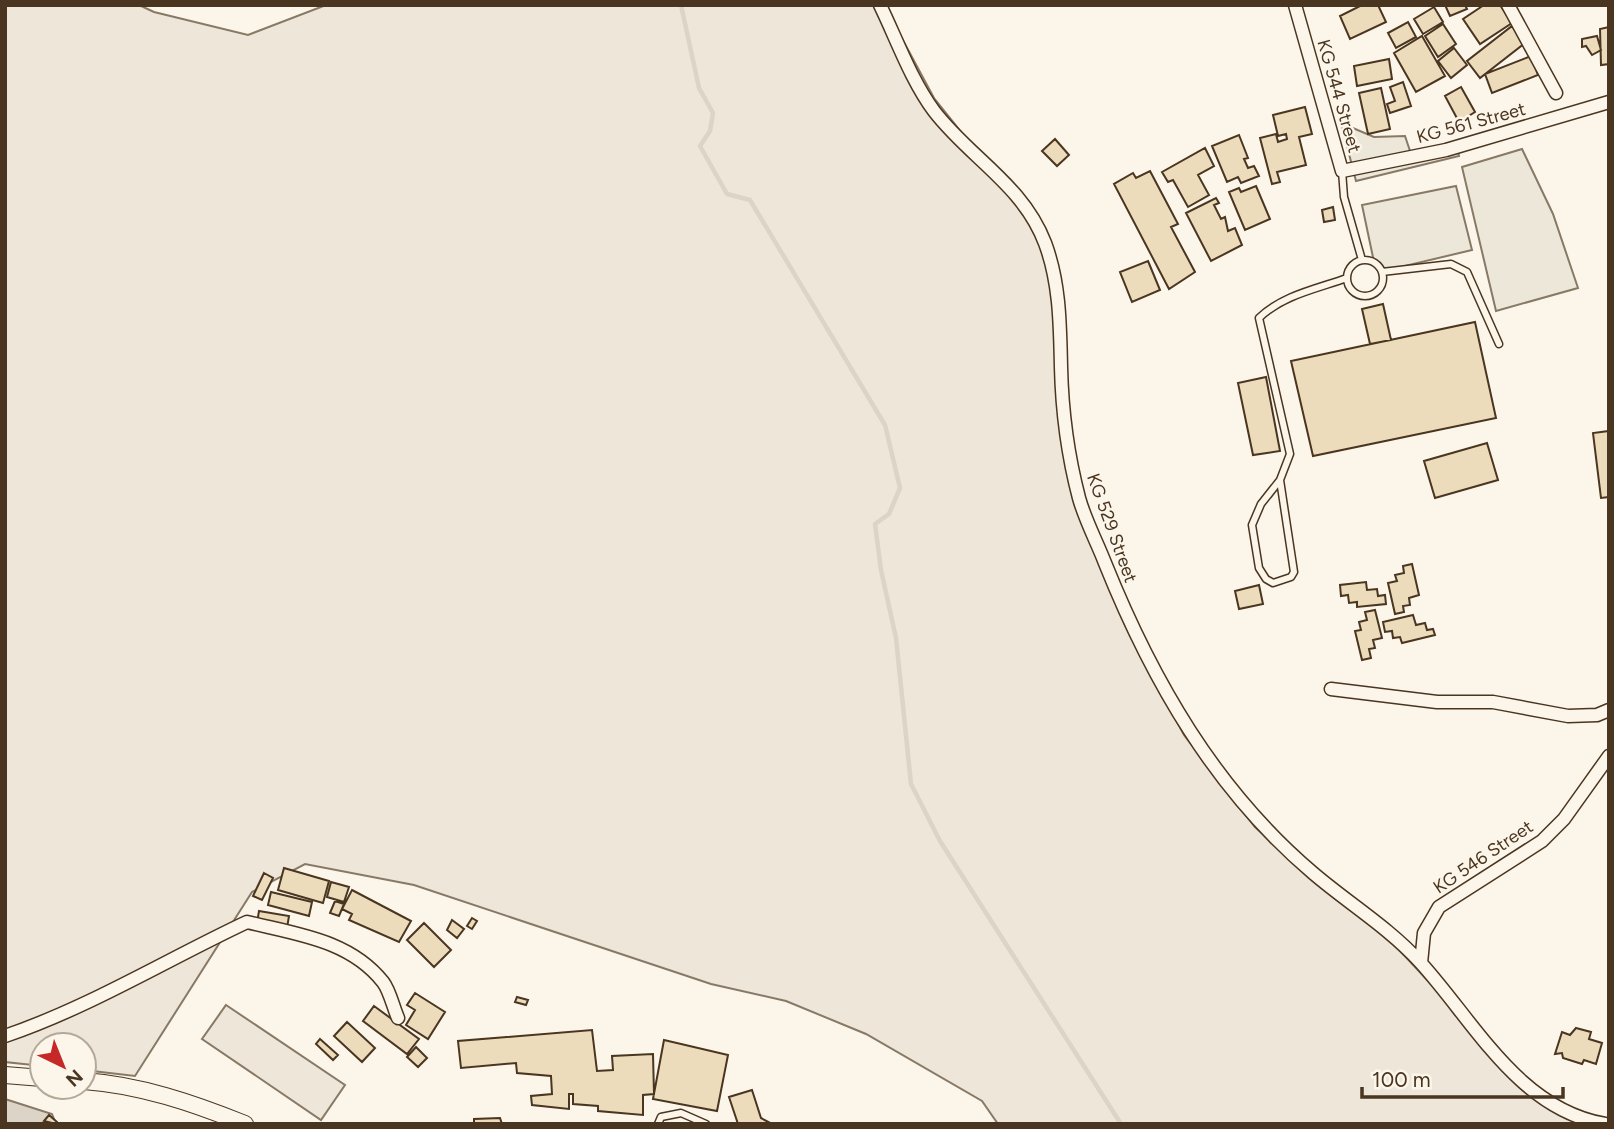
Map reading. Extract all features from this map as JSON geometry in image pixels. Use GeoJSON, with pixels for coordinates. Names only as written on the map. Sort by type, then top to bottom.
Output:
{"type":"FeatureCollection","features":[{"type":"Feature","properties":{"kind":"street","name":"KG 529 Street"},"geometry":{"type":"LineString","coordinates":[[880,5],[920,89],[934,111],[1015,191],[1030,211],[1045,242],[1054,275],[1062,342],[1061,375],[1069,455],[1081,503],[1128,620],[1177,712],[1211,765],[1256,818],[1313,873],[1373,918],[1421,962],[1483,1042],[1544,1098],[1582,1120],[1605,1124]]}},
{"type":"Feature","properties":{"kind":"street","name":"KG 544 Street"},"geometry":{"type":"LineString","coordinates":[[1295,5],[1342,171]]}},
{"type":"Feature","properties":{"kind":"street"},"geometry":{"type":"LineString","coordinates":[[1508,5],[1556,93]]}},
{"type":"Feature","properties":{"kind":"street","name":"KG 561 Street"},"geometry":{"type":"LineString","coordinates":[[1342,171],[1446,149],[1609,102]]}},
{"type":"Feature","properties":{"kind":"street"},"geometry":{"type":"LineString","coordinates":[[1331,689],[1437,702],[1493,702],[1569,716],[1597,715],[1609,710]]}},
{"type":"Feature","properties":{"kind":"street","name":"KG 546 Street"},"geometry":{"type":"LineString","coordinates":[[1421,962],[1424,933],[1439,907],[1542,841],[1564,818],[1609,756]]}},
{"type":"Feature","properties":{"kind":"street"},"geometry":{"type":"LineString","coordinates":[[5,1036],[47,1021],[111,992],[247,922],[331,943],[347,951],[384,983],[398,1018]]}},
{"type":"Feature","properties":{"kind":"street"},"geometry":{"type":"LineString","coordinates":[[5,1075],[28,1077]]}},
{"type":"Feature","properties":{"kind":"street"},"geometry":{"type":"LineString","coordinates":[[98,1082],[182,1100],[245,1124]]}},
{"type":"Feature","properties":{"kind":"lane","name":"KG 544 Street"},"geometry":{"type":"LineString","coordinates":[[1342,171],[1344,197],[1362,260]]}},
{"type":"Feature","properties":{"kind":"lane"},"geometry":{"type":"LineString","coordinates":[[1362,260],[1373,262],[1382,272],[1381,286],[1367,296],[1351,290],[1347,278],[1351,267],[1362,260]]}},
{"type":"Feature","properties":{"kind":"lane"},"geometry":{"type":"LineString","coordinates":[[1382,272],[1451,264],[1460,266],[1467,272],[1499,344]]}},
{"type":"Feature","properties":{"kind":"lane"},"geometry":{"type":"LineString","coordinates":[[1280,480],[1294,572],[1291,576],[1273,583],[1266,579],[1259,568],[1252,525],[1261,504],[1280,480],[1290,454],[1259,318],[1272,305],[1285,299],[1347,278]]}},
{"type":"Feature","properties":{"kind":"lane"},"geometry":{"type":"LineString","coordinates":[[658,1124],[661,1117],[681,1114],[706,1124]]}},
{"type":"Feature","properties":{"kind":"shaded area"},"geometry":{"type":"Polygon","coordinates":[[[5,5],[139,5],[154,12],[248,35],[326,5],[884,5],[934,98],[1033,222],[1056,298],[1072,451],[1093,536],[1125,625],[1184,735],[1255,827],[1322,888],[1390,940],[1534,1095],[1593,1124],[998,1124],[982,1101],[866,1034],[786,1001],[711,984],[414,885],[305,864],[252,892],[135,1076],[98,1072],[98,1031],[28,1031],[28,1064],[5,1062],[5,5]]]}},
{"type":"Feature","properties":{"kind":"shaded area"},"geometry":{"type":"Polygon","coordinates":[[[1341,123],[1374,137],[1405,136],[1411,154],[1457,147],[1459,156],[1356,181],[1341,123]]]}},
{"type":"Feature","properties":{"kind":"shaded area"},"geometry":{"type":"Polygon","coordinates":[[[1522,149],[1553,214],[1578,288],[1496,311],[1462,167],[1522,149]]]}},
{"type":"Feature","properties":{"kind":"shaded area"},"geometry":{"type":"Polygon","coordinates":[[[1456,186],[1472,250],[1388,270],[1374,262],[1362,205],[1456,186]]]}},
{"type":"Feature","properties":{"kind":"shaded area"},"geometry":{"type":"Polygon","coordinates":[[[226,1005],[345,1085],[321,1120],[202,1039],[226,1005]]]}},
{"type":"Feature","properties":{"kind":"shaded area"},"geometry":{"type":"Polygon","coordinates":[[[5,1099],[52,1114],[56,1124],[5,1124],[5,1099]]]}},
{"type":"Feature","properties":{"kind":"building"},"geometry":{"type":"Polygon","coordinates":[[[1362,5],[1378,5],[1386,22],[1350,39],[1340,16],[1362,5]]]}},
{"type":"Feature","properties":{"kind":"building"},"geometry":{"type":"Polygon","coordinates":[[[1445,5],[1465,5],[1467,9],[1450,16],[1445,5]]]}},
{"type":"Feature","properties":{"kind":"building"},"geometry":{"type":"Polygon","coordinates":[[[1484,5],[1500,5],[1512,23],[1480,44],[1463,19],[1484,5]]]}},
{"type":"Feature","properties":{"kind":"building"},"geometry":{"type":"Polygon","coordinates":[[[1434,7],[1443,22],[1423,34],[1414,19],[1434,7]]]}},
{"type":"Feature","properties":{"kind":"building"},"geometry":{"type":"Polygon","coordinates":[[[1408,22],[1416,37],[1396,48],[1388,33],[1408,22]]]}},
{"type":"Feature","properties":{"kind":"building"},"geometry":{"type":"Polygon","coordinates":[[[1443,24],[1456,44],[1438,57],[1425,36],[1443,24]]]}},
{"type":"Feature","properties":{"kind":"building"},"geometry":{"type":"Polygon","coordinates":[[[1512,26],[1525,43],[1480,78],[1467,61],[1512,26]]]}},
{"type":"Feature","properties":{"kind":"building"},"geometry":{"type":"Polygon","coordinates":[[[1609,27],[1609,64],[1601,65],[1600,29],[1609,27]]]}},
{"type":"Feature","properties":{"kind":"building"},"geometry":{"type":"Polygon","coordinates":[[[1422,36],[1445,76],[1416,92],[1394,53],[1422,36]]]}},
{"type":"Feature","properties":{"kind":"building"},"geometry":{"type":"Polygon","coordinates":[[[1597,36],[1601,50],[1592,55],[1586,46],[1582,47],[1582,39],[1597,36]]]}},
{"type":"Feature","properties":{"kind":"building"},"geometry":{"type":"Polygon","coordinates":[[[1454,48],[1467,65],[1451,78],[1438,61],[1454,48]]]}},
{"type":"Feature","properties":{"kind":"building"},"geometry":{"type":"Polygon","coordinates":[[[1531,56],[1538,75],[1492,93],[1485,74],[1531,56]]]}},
{"type":"Feature","properties":{"kind":"building"},"geometry":{"type":"Polygon","coordinates":[[[1389,59],[1392,79],[1357,86],[1354,66],[1389,59]]]}},
{"type":"Feature","properties":{"kind":"building"},"geometry":{"type":"Polygon","coordinates":[[[1403,82],[1411,106],[1390,113],[1387,104],[1395,101],[1390,87],[1403,82]]]}},
{"type":"Feature","properties":{"kind":"building"},"geometry":{"type":"Polygon","coordinates":[[[1461,87],[1475,112],[1459,122],[1445,96],[1461,87]]]}},
{"type":"Feature","properties":{"kind":"building"},"geometry":{"type":"Polygon","coordinates":[[[1381,88],[1390,129],[1368,134],[1359,93],[1381,88]]]}},
{"type":"Feature","properties":{"kind":"building"},"geometry":{"type":"Polygon","coordinates":[[[1305,107],[1312,134],[1299,137],[1306,165],[1277,172],[1280,182],[1272,184],[1260,138],[1276,134],[1278,142],[1287,139],[1286,134],[1278,136],[1273,115],[1305,107]]]}},
{"type":"Feature","properties":{"kind":"building"},"geometry":{"type":"Polygon","coordinates":[[[1239,135],[1248,158],[1244,159],[1248,168],[1254,166],[1259,176],[1241,183],[1238,177],[1227,182],[1212,146],[1239,135]]]}},
{"type":"Feature","properties":{"kind":"building"},"geometry":{"type":"Polygon","coordinates":[[[1055,139],[1069,155],[1057,166],[1042,151],[1055,139]]]}},
{"type":"Feature","properties":{"kind":"building"},"geometry":{"type":"Polygon","coordinates":[[[1205,148],[1214,166],[1198,175],[1209,195],[1188,207],[1173,180],[1168,182],[1162,172],[1205,148]]]}},
{"type":"Feature","properties":{"kind":"building"},"geometry":{"type":"Polygon","coordinates":[[[1150,171],[1178,224],[1171,227],[1195,272],[1169,289],[1114,184],[1133,173],[1136,178],[1150,171]]]}},
{"type":"Feature","properties":{"kind":"building"},"geometry":{"type":"Polygon","coordinates":[[[1256,186],[1270,219],[1245,230],[1229,192],[1239,188],[1241,192],[1256,186]]]}},
{"type":"Feature","properties":{"kind":"building"},"geometry":{"type":"Polygon","coordinates":[[[1216,198],[1219,203],[1214,205],[1221,219],[1225,217],[1228,231],[1235,228],[1242,245],[1211,261],[1186,213],[1216,198]]]}},
{"type":"Feature","properties":{"kind":"building"},"geometry":{"type":"Polygon","coordinates":[[[1333,207],[1335,220],[1324,222],[1322,210],[1333,207]]]}},
{"type":"Feature","properties":{"kind":"building"},"geometry":{"type":"Polygon","coordinates":[[[1148,261],[1160,290],[1132,302],[1120,272],[1148,261]]]}},
{"type":"Feature","properties":{"kind":"building"},"geometry":{"type":"Polygon","coordinates":[[[1383,304],[1391,340],[1370,344],[1362,309],[1383,304]]]}},
{"type":"Feature","properties":{"kind":"building"},"geometry":{"type":"Polygon","coordinates":[[[1475,322],[1496,418],[1313,456],[1291,361],[1475,322]]]}},
{"type":"Feature","properties":{"kind":"building"},"geometry":{"type":"Polygon","coordinates":[[[1266,377],[1280,451],[1253,455],[1238,383],[1266,377]]]}},
{"type":"Feature","properties":{"kind":"building"},"geometry":{"type":"Polygon","coordinates":[[[1609,431],[1609,497],[1601,498],[1593,433],[1609,431]]]}},
{"type":"Feature","properties":{"kind":"building"},"geometry":{"type":"Polygon","coordinates":[[[1487,443],[1498,480],[1435,498],[1424,461],[1487,443]]]}},
{"type":"Feature","properties":{"kind":"building"},"geometry":{"type":"Polygon","coordinates":[[[1412,564],[1419,595],[1409,598],[1410,605],[1403,606],[1404,612],[1395,614],[1388,583],[1397,581],[1395,575],[1404,573],[1403,566],[1412,564]]]}},
{"type":"Feature","properties":{"kind":"building"},"geometry":{"type":"Polygon","coordinates":[[[1366,582],[1367,590],[1377,589],[1378,596],[1385,595],[1386,604],[1357,607],[1357,602],[1349,603],[1348,595],[1341,596],[1340,585],[1366,582]]]}},
{"type":"Feature","properties":{"kind":"building"},"geometry":{"type":"Polygon","coordinates":[[[1259,585],[1263,604],[1239,609],[1235,591],[1259,585]]]}},
{"type":"Feature","properties":{"kind":"building"},"geometry":{"type":"Polygon","coordinates":[[[1375,610],[1382,638],[1373,640],[1375,648],[1369,649],[1371,658],[1362,660],[1355,631],[1361,630],[1359,622],[1367,620],[1365,612],[1375,610]]]}},
{"type":"Feature","properties":{"kind":"building"},"geometry":{"type":"Polygon","coordinates":[[[1413,615],[1416,625],[1425,623],[1427,630],[1433,629],[1435,635],[1402,643],[1400,637],[1393,638],[1392,631],[1385,632],[1383,622],[1413,615]]]}},
{"type":"Feature","properties":{"kind":"building"},"geometry":{"type":"Polygon","coordinates":[[[284,868],[329,881],[323,903],[278,890],[284,868]]]}},
{"type":"Feature","properties":{"kind":"building"},"geometry":{"type":"Polygon","coordinates":[[[264,873],[273,878],[262,900],[253,896],[264,873]]]}},
{"type":"Feature","properties":{"kind":"building"},"geometry":{"type":"Polygon","coordinates":[[[331,882],[349,887],[344,902],[327,897],[331,882]]]}},
{"type":"Feature","properties":{"kind":"building"},"geometry":{"type":"Polygon","coordinates":[[[352,890],[411,921],[399,942],[349,920],[352,914],[342,909],[352,890]]]}},
{"type":"Feature","properties":{"kind":"building"},"geometry":{"type":"Polygon","coordinates":[[[271,892],[312,902],[309,916],[268,905],[271,892]]]}},
{"type":"Feature","properties":{"kind":"building"},"geometry":{"type":"Polygon","coordinates":[[[335,901],[344,904],[339,916],[330,913],[335,901]]]}},
{"type":"Feature","properties":{"kind":"building"},"geometry":{"type":"Polygon","coordinates":[[[259,911],[289,916],[287,928],[257,923],[259,911]]]}},
{"type":"Feature","properties":{"kind":"building"},"geometry":{"type":"Polygon","coordinates":[[[472,918],[477,921],[472,929],[467,926],[472,918]]]}},
{"type":"Feature","properties":{"kind":"building"},"geometry":{"type":"Polygon","coordinates":[[[452,920],[464,929],[457,938],[447,930],[452,920]]]}},
{"type":"Feature","properties":{"kind":"building"},"geometry":{"type":"Polygon","coordinates":[[[424,923],[451,950],[434,967],[407,940],[424,923]]]}},
{"type":"Feature","properties":{"kind":"building"},"geometry":{"type":"Polygon","coordinates":[[[415,993],[445,1012],[428,1039],[406,1025],[415,1010],[407,1005],[415,993]]]}},
{"type":"Feature","properties":{"kind":"building"},"geometry":{"type":"Polygon","coordinates":[[[517,997],[528,1000],[526,1005],[515,1002],[517,997]]]}},
{"type":"Feature","properties":{"kind":"building"},"geometry":{"type":"Polygon","coordinates":[[[374,1006],[419,1039],[407,1054],[363,1021],[374,1006]]]}},
{"type":"Feature","properties":{"kind":"building"},"geometry":{"type":"Polygon","coordinates":[[[347,1022],[375,1048],[362,1062],[334,1036],[347,1022]]]}},
{"type":"Feature","properties":{"kind":"building"},"geometry":{"type":"Polygon","coordinates":[[[1576,1028],[1591,1032],[1589,1039],[1602,1043],[1596,1064],[1584,1060],[1582,1064],[1563,1058],[1562,1053],[1555,1054],[1562,1032],[1570,1035],[1576,1028]]]}},
{"type":"Feature","properties":{"kind":"building"},"geometry":{"type":"Polygon","coordinates":[[[592,1030],[597,1071],[613,1070],[612,1056],[653,1054],[654,1094],[643,1095],[643,1115],[598,1111],[598,1106],[573,1104],[573,1094],[569,1094],[569,1109],[532,1105],[531,1096],[552,1094],[551,1076],[517,1073],[516,1063],[461,1068],[458,1041],[592,1030]]]}},
{"type":"Feature","properties":{"kind":"building"},"geometry":{"type":"Polygon","coordinates":[[[320,1039],[338,1055],[333,1060],[316,1044],[320,1039]]]}},
{"type":"Feature","properties":{"kind":"building"},"geometry":{"type":"Polygon","coordinates":[[[664,1040],[728,1055],[717,1111],[653,1099],[664,1040]]]}},
{"type":"Feature","properties":{"kind":"building"},"geometry":{"type":"Polygon","coordinates":[[[416,1047],[427,1058],[418,1067],[407,1057],[416,1047]]]}},
{"type":"Feature","properties":{"kind":"building"},"geometry":{"type":"Polygon","coordinates":[[[752,1090],[761,1118],[772,1124],[738,1124],[729,1097],[752,1090]]]}},
{"type":"Feature","properties":{"kind":"building"},"geometry":{"type":"Polygon","coordinates":[[[49,1115],[57,1122],[56,1124],[44,1121],[49,1115]]]}},
{"type":"Feature","properties":{"kind":"building"},"geometry":{"type":"Polygon","coordinates":[[[500,1118],[502,1124],[474,1124],[474,1119],[500,1118]]]}},
{"type":"Feature","properties":{"kind":"waterway"},"geometry":{"type":"LineString","coordinates":[[681,5],[699,88],[713,113],[710,131],[700,146],[727,194],[750,200],[885,425],[900,488],[889,514],[875,524],[881,570],[896,638],[911,784],[940,841],[1121,1124]]}}]}
